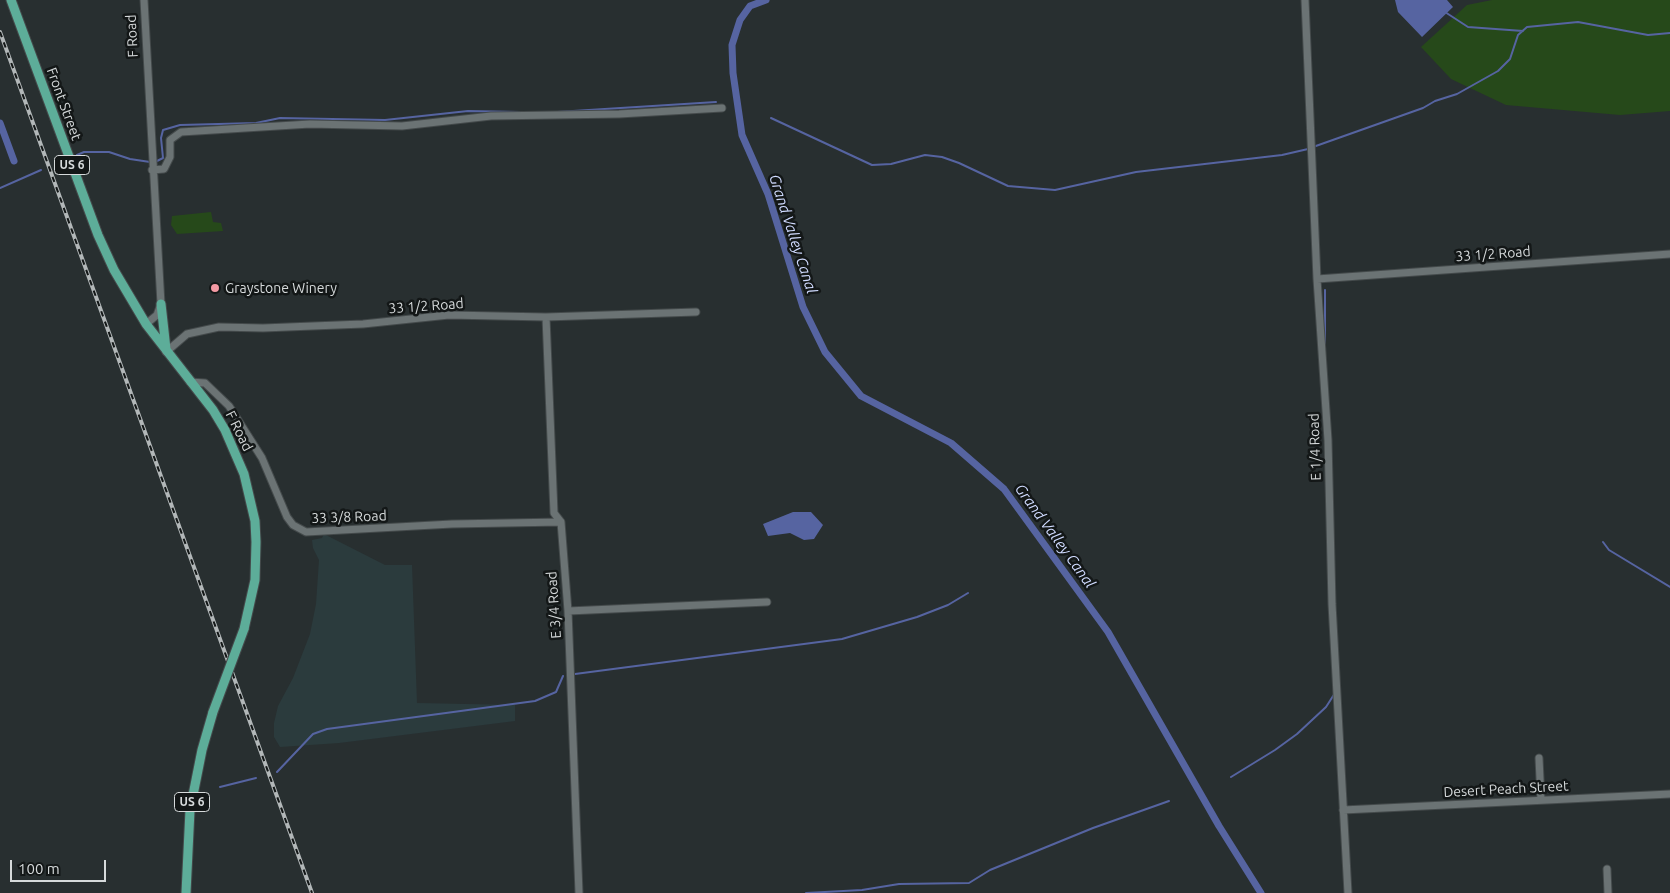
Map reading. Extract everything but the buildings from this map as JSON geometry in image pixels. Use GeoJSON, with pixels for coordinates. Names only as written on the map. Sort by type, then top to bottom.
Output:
{"type":"FeatureCollection","features":[{"type":"Feature","properties":{"kind":"main road","name":"Front Street"},"geometry":{"type":"LineString","coordinates":[[11,0],[98,235],[123,287],[146,324]]}},
{"type":"Feature","properties":{"kind":"main road"},"geometry":{"type":"LineString","coordinates":[[161,304],[166,352]]}},
{"type":"Feature","properties":{"kind":"main road","name":"F Road"},"geometry":{"type":"LineString","coordinates":[[146,324],[225,430],[244,474],[251,497],[255,521],[256,563],[252,598],[244,629],[213,712],[200,758],[190,810],[186,893]]}},
{"type":"Feature","properties":{"kind":"street","name":"F Road"},"geometry":{"type":"LineString","coordinates":[[144,0],[152,170],[161,304]]}},
{"type":"Feature","properties":{"kind":"street","name":"E 1/4 Road"},"geometry":{"type":"LineString","coordinates":[[1305,0],[1317,279],[1328,440],[1332,604],[1348,893]]}},
{"type":"Feature","properties":{"kind":"street"},"geometry":{"type":"LineString","coordinates":[[152,170],[164,169],[170,158],[170,140],[180,132],[310,124],[402,126],[491,116],[619,114],[722,108]]}},
{"type":"Feature","properties":{"kind":"street","name":"33 1/2 Road"},"geometry":{"type":"LineString","coordinates":[[1317,279],[1670,254]]}},
{"type":"Feature","properties":{"kind":"street"},"geometry":{"type":"LineString","coordinates":[[146,324],[157,315],[161,304]]}},
{"type":"Feature","properties":{"kind":"street","name":"33 1/2 Road"},"geometry":{"type":"LineString","coordinates":[[166,352],[187,334],[219,327],[263,328],[362,324],[450,315],[546,317],[696,312]]}},
{"type":"Feature","properties":{"kind":"street","name":"E 3/4 Road"},"geometry":{"type":"LineString","coordinates":[[546,317],[554,513],[561,522],[568,610],[579,893]]}},
{"type":"Feature","properties":{"kind":"street","name":"33 3/8 Road"},"geometry":{"type":"LineString","coordinates":[[190,382],[205,383],[229,406],[262,458],[287,517],[293,525],[306,532],[452,524],[561,522]]}},
{"type":"Feature","properties":{"kind":"street"},"geometry":{"type":"LineString","coordinates":[[568,610],[767,602]]}},
{"type":"Feature","properties":{"kind":"street"},"geometry":{"type":"LineString","coordinates":[[1539,758],[1540,800]]}},
{"type":"Feature","properties":{"kind":"street","name":"Desert Peach Street"},"geometry":{"type":"LineString","coordinates":[[1343,810],[1670,794]]}},
{"type":"Feature","properties":{"kind":"street"},"geometry":{"type":"LineString","coordinates":[[1607,869],[1608,893]]}},
{"type":"Feature","properties":{"kind":"shaded area"},"geometry":{"type":"Polygon","coordinates":[[[324,534],[385,565],[412,565],[417,703],[515,705],[515,721],[339,743],[280,747],[274,737],[274,723],[278,706],[293,678],[310,634],[316,604],[319,560],[313,548],[312,540],[322,538],[324,534]]]}},
{"type":"Feature","properties":{"kind":"green space"},"geometry":{"type":"Polygon","coordinates":[[[1492,0],[1670,0],[1670,111],[1620,115],[1506,105],[1451,79],[1421,47],[1467,5],[1492,0]]]}},
{"type":"Feature","properties":{"kind":"green space"},"geometry":{"type":"Polygon","coordinates":[[[211,212],[213,222],[221,223],[223,231],[177,234],[171,225],[172,216],[211,212]]]}},
{"type":"Feature","properties":{"kind":"water"},"geometry":{"type":"Polygon","coordinates":[[[1395,0],[1447,0],[1453,7],[1422,37],[1398,12],[1395,0]]]}},
{"type":"Feature","properties":{"kind":"water"},"geometry":{"type":"Polygon","coordinates":[[[793,512],[811,512],[823,525],[814,539],[804,540],[790,533],[768,536],[763,524],[793,512]]]}},
{"type":"Feature","properties":{"kind":"waterway","name":"Grand Valley Canal"},"geometry":{"type":"LineString","coordinates":[[766,0],[750,6],[740,20],[732,45],[733,73],[742,135],[768,194],[803,307],[825,352],[861,396],[951,443],[1004,489],[1108,632],[1219,826],[1261,893]]}},
{"type":"Feature","properties":{"kind":"waterway"},"geometry":{"type":"LineString","coordinates":[[1445,12],[1468,27],[1523,31]]}},
{"type":"Feature","properties":{"kind":"waterway"},"geometry":{"type":"LineString","coordinates":[[1313,147],[1457,94],[1498,71],[1510,59],[1518,35],[1527,27],[1578,22],[1648,35],[1670,33]]}},
{"type":"Feature","properties":{"kind":"waterway"},"geometry":{"type":"LineString","coordinates":[[557,112],[716,102]]}},
{"type":"Feature","properties":{"kind":"waterway"},"geometry":{"type":"LineString","coordinates":[[155,162],[163,158],[161,138],[163,130],[180,125],[256,123],[280,118],[385,120],[468,111],[520,112]]}},
{"type":"Feature","properties":{"kind":"waterway"},"geometry":{"type":"LineString","coordinates":[[771,118],[872,165],[891,164],[925,155],[942,157],[1008,186],[1055,190],[1136,172],[1282,155],[1308,149]]}},
{"type":"Feature","properties":{"kind":"waterway"},"geometry":{"type":"LineString","coordinates":[[0,123],[14,161]]}},
{"type":"Feature","properties":{"kind":"waterway"},"geometry":{"type":"LineString","coordinates":[[77,155],[84,152],[109,152],[130,159],[150,162]]}},
{"type":"Feature","properties":{"kind":"waterway"},"geometry":{"type":"LineString","coordinates":[[55,164],[64,160]]}},
{"type":"Feature","properties":{"kind":"waterway"},"geometry":{"type":"LineString","coordinates":[[0,188],[41,170]]}},
{"type":"Feature","properties":{"kind":"waterway"},"geometry":{"type":"LineString","coordinates":[[1325,290],[1325,354]]}},
{"type":"Feature","properties":{"kind":"waterway"},"geometry":{"type":"LineString","coordinates":[[1603,542],[1609,550],[1670,587]]}},
{"type":"Feature","properties":{"kind":"waterway"},"geometry":{"type":"LineString","coordinates":[[575,674],[842,639],[917,617],[948,605],[968,593]]}},
{"type":"Feature","properties":{"kind":"waterway"},"geometry":{"type":"LineString","coordinates":[[277,772],[313,734],[327,729],[535,701],[556,692],[563,676]]}},
{"type":"Feature","properties":{"kind":"waterway"},"geometry":{"type":"LineString","coordinates":[[1231,777],[1297,734],[1326,707],[1335,693]]}},
{"type":"Feature","properties":{"kind":"waterway"},"geometry":{"type":"LineString","coordinates":[[220,787],[256,778]]}},
{"type":"Feature","properties":{"kind":"waterway"},"geometry":{"type":"LineString","coordinates":[[806,893],[862,890],[899,884],[969,883],[990,870],[1093,828],[1169,801]]}},
{"type":"Feature","properties":{"kind":"railway"},"geometry":{"type":"LineString","coordinates":[[0,32],[312,893]]}},
{"type":"Feature","properties":{"kind":"place","name":"Graystone Winery"},"geometry":{"type":"Point","coordinates":[215,288]}}]}
